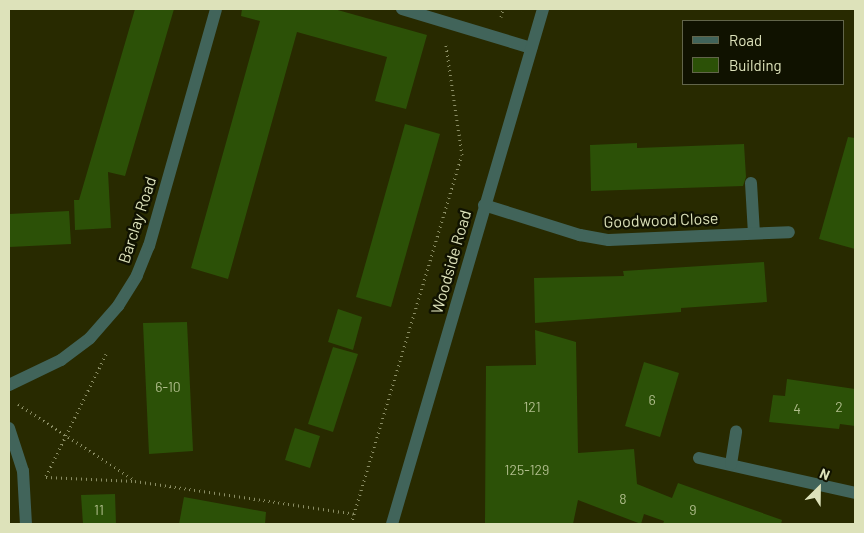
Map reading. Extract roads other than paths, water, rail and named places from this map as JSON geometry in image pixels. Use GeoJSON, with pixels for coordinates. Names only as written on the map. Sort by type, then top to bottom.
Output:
{"type":"FeatureCollection","features":[{"type":"Feature","properties":{"kind":"street","name":"Barclay Road"},"geometry":{"type":"LineString","coordinates":[[9,384],[61,360],[90,338],[118,306],[137,275],[149,246],[216,9]]}},
{"type":"Feature","properties":{"kind":"street"},"geometry":{"type":"LineString","coordinates":[[402,9],[531,48]]}},
{"type":"Feature","properties":{"kind":"street","name":"Woodside Road"},"geometry":{"type":"LineString","coordinates":[[392,524],[543,9]]}},
{"type":"Feature","properties":{"kind":"street"},"geometry":{"type":"LineString","coordinates":[[750,183],[754,233]]}},
{"type":"Feature","properties":{"kind":"street","name":"Goodwood Close"},"geometry":{"type":"LineString","coordinates":[[484,205],[580,236],[609,240],[789,232]]}},
{"type":"Feature","properties":{"kind":"street"},"geometry":{"type":"LineString","coordinates":[[9,428],[23,471],[26,524]]}},
{"type":"Feature","properties":{"kind":"street"},"geometry":{"type":"LineString","coordinates":[[731,464],[736,431]]}},
{"type":"Feature","properties":{"kind":"street"},"geometry":{"type":"LineString","coordinates":[[699,458],[855,493]]}}]}
